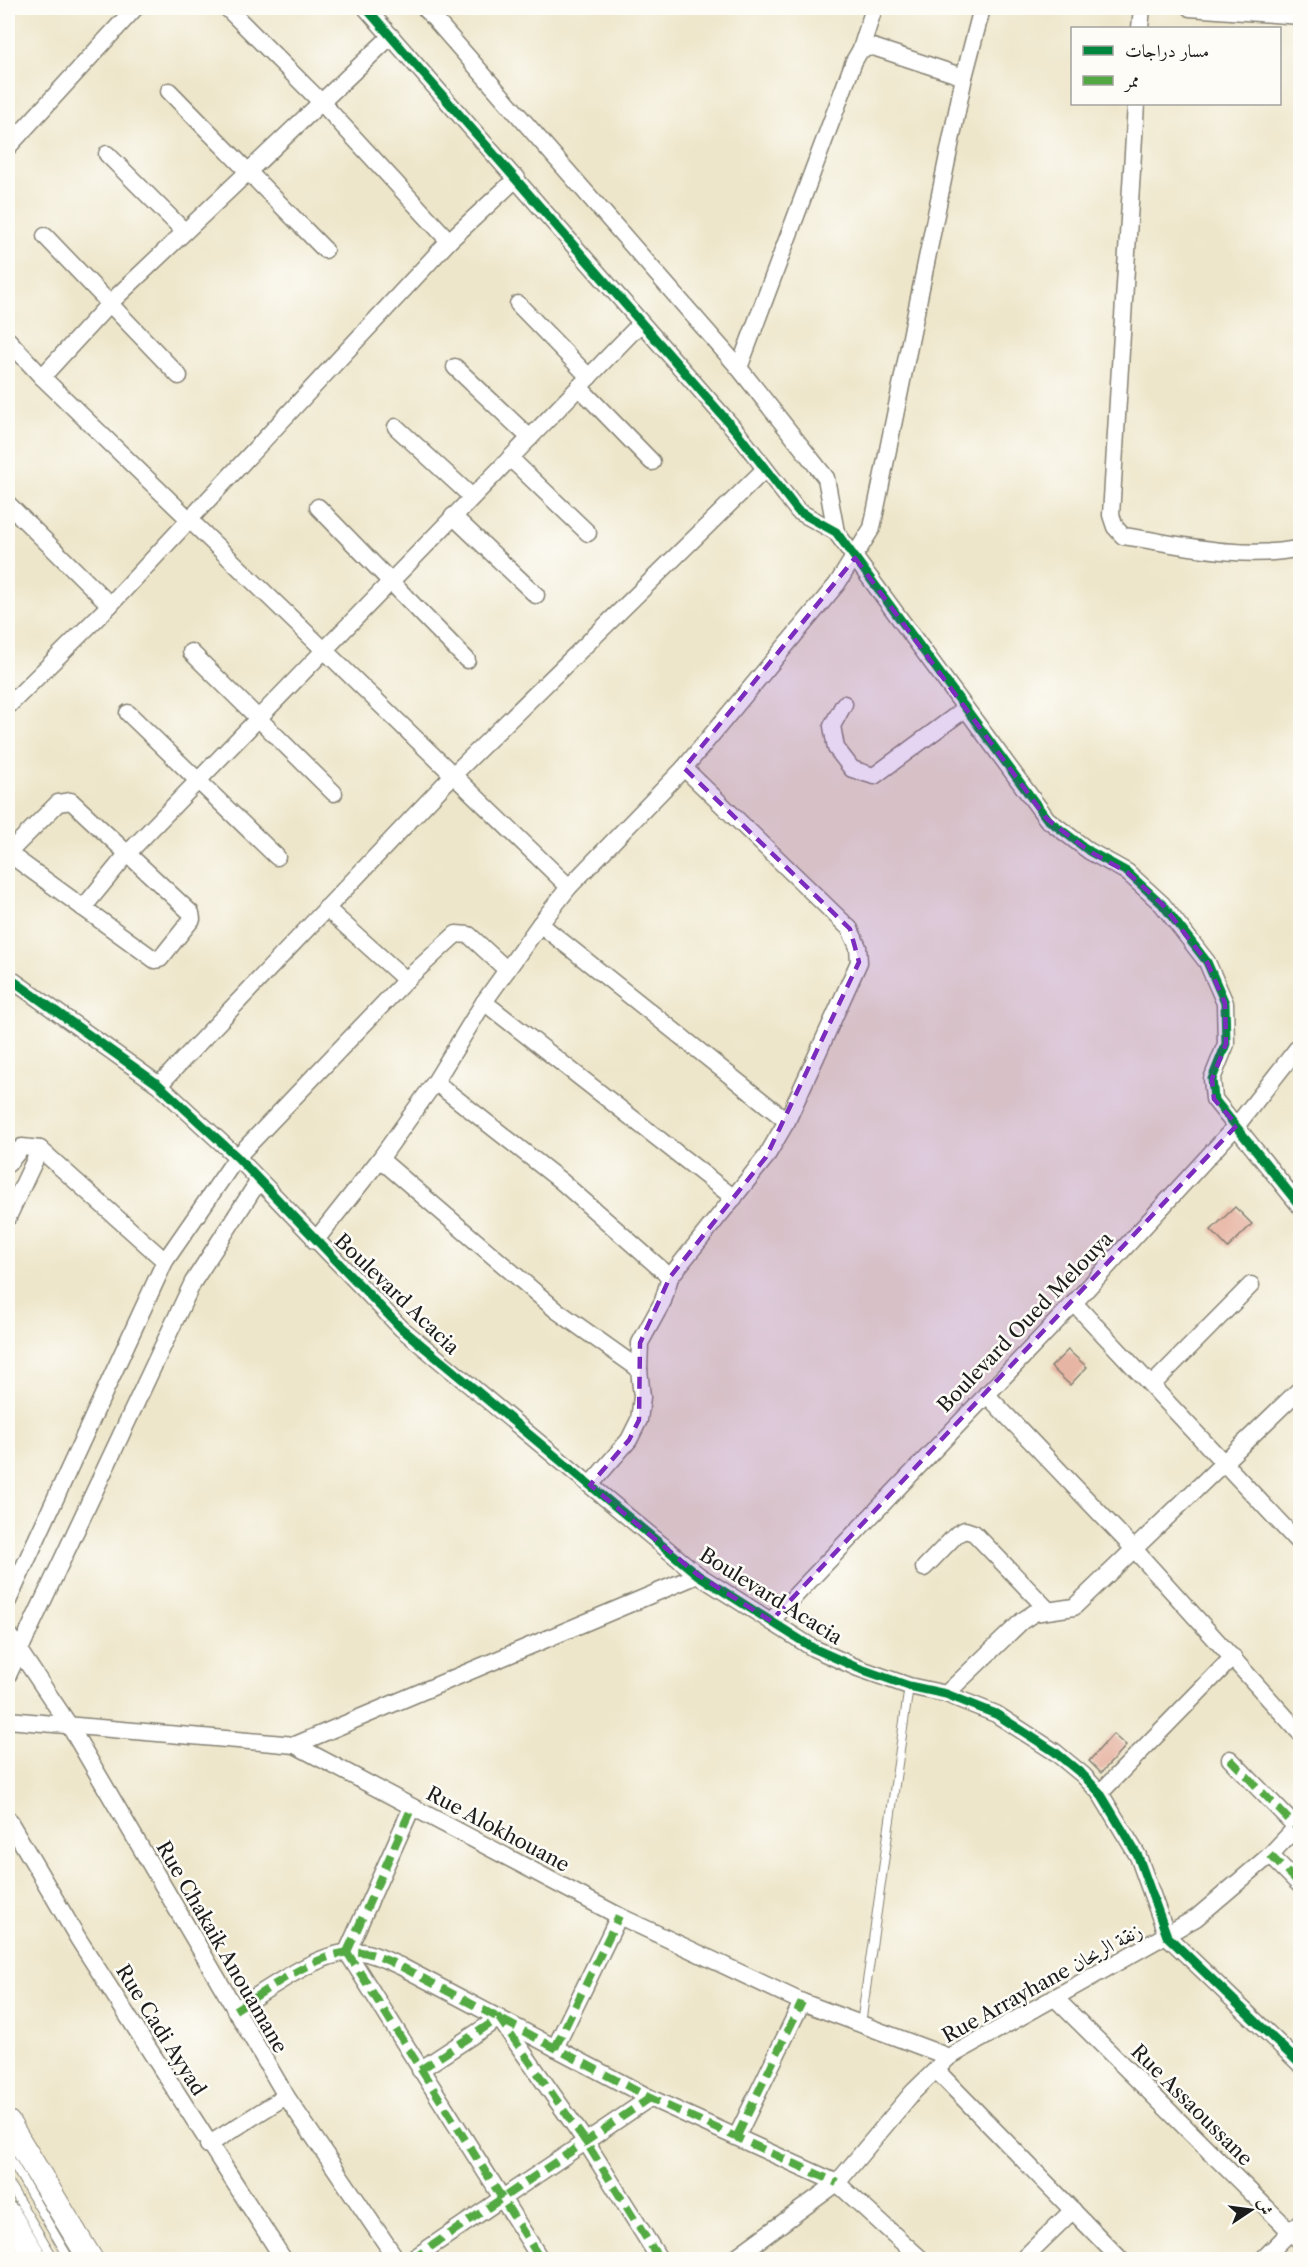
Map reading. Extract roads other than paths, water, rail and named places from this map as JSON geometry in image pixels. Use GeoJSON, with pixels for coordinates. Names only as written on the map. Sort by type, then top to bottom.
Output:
{"type":"FeatureCollection","features":[{"type":"Feature","properties":{"kind":"main road"},"geometry":{"type":"LineString","coordinates":[[8,2123],[91,2259]]}},
{"type":"Feature","properties":{"kind":"main road"},"geometry":{"type":"LineString","coordinates":[[8,2214],[36,2259]]}},
{"type":"Feature","properties":{"kind":"street"},"geometry":{"type":"LineString","coordinates":[[8,147],[135,8]]}},
{"type":"Feature","properties":{"kind":"street"},"geometry":{"type":"LineString","coordinates":[[228,8],[322,103],[449,241]]}},
{"type":"Feature","properties":{"kind":"street"},"geometry":{"type":"LineString","coordinates":[[366,8],[736,431],[798,511],[836,532]]}},
{"type":"Feature","properties":{"kind":"street"},"geometry":{"type":"LineString","coordinates":[[425,8],[739,368],[825,478],[836,532],[1047,819],[1089,851],[1127,872],[1162,904],[1207,962],[1225,1003],[1226,1044],[1212,1079],[1214,1099],[1300,1206]]}},
{"type":"Feature","properties":{"kind":"street"},"geometry":{"type":"LineString","coordinates":[[739,368],[850,72],[861,49],[874,8]]}},
{"type":"Feature","properties":{"kind":"street"},"geometry":{"type":"LineString","coordinates":[[315,1241],[380,1159],[435,1082],[484,1002],[569,886],[684,768],[837,584],[872,528],[964,77],[982,8]]}},
{"type":"Feature","properties":{"kind":"street"},"geometry":{"type":"LineString","coordinates":[[1140,27],[1142,8]]}},
{"type":"Feature","properties":{"kind":"street"},"geometry":{"type":"LineString","coordinates":[[1190,8],[1300,16]]}},
{"type":"Feature","properties":{"kind":"street"},"geometry":{"type":"LineString","coordinates":[[42,377],[110,303],[391,36]]}},
{"type":"Feature","properties":{"kind":"street"},"geometry":{"type":"LineString","coordinates":[[861,49],[873,47],[964,77]]}},
{"type":"Feature","properties":{"kind":"street"},"geometry":{"type":"LineString","coordinates":[[168,91],[325,250]]}},
{"type":"Feature","properties":{"kind":"street"},"geometry":{"type":"LineString","coordinates":[[1136,105],[1111,515],[1115,527],[1123,536],[1238,552],[1272,553],[1300,548]]}},
{"type":"Feature","properties":{"kind":"street"},"geometry":{"type":"LineString","coordinates":[[107,154],[184,231]]}},
{"type":"Feature","properties":{"kind":"street"},"geometry":{"type":"LineString","coordinates":[[8,706],[110,604],[449,241],[517,178]]}},
{"type":"Feature","properties":{"kind":"street"},"geometry":{"type":"LineString","coordinates":[[45,236],[179,376]]}},
{"type":"Feature","properties":{"kind":"street"},"geometry":{"type":"LineString","coordinates":[[518,304],[652,462]]}},
{"type":"Feature","properties":{"kind":"street"},"geometry":{"type":"LineString","coordinates":[[83,908],[128,853],[642,323]]}},
{"type":"Feature","properties":{"kind":"street"},"geometry":{"type":"LineString","coordinates":[[8,340],[42,377],[569,886]]}},
{"type":"Feature","properties":{"kind":"street"},"geometry":{"type":"LineString","coordinates":[[454,367],[530,438]]}},
{"type":"Feature","properties":{"kind":"street"},"geometry":{"type":"LineString","coordinates":[[396,427],[472,497]]}},
{"type":"Feature","properties":{"kind":"street"},"geometry":{"type":"LineString","coordinates":[[510,458],[588,533]]}},
{"type":"Feature","properties":{"kind":"street"},"geometry":{"type":"LineString","coordinates":[[159,1085],[453,775],[765,469]]}},
{"type":"Feature","properties":{"kind":"street"},"geometry":{"type":"LineString","coordinates":[[8,504],[110,604]]}},
{"type":"Feature","properties":{"kind":"street"},"geometry":{"type":"LineString","coordinates":[[318,507],[467,660]]}},
{"type":"Feature","properties":{"kind":"street"},"geometry":{"type":"LineString","coordinates":[[453,516],[536,595]]}},
{"type":"Feature","properties":{"kind":"street"},"geometry":{"type":"LineString","coordinates":[[191,652],[333,793]]}},
{"type":"Feature","properties":{"kind":"street"},"geometry":{"type":"LineString","coordinates":[[844,704],[832,726],[836,748],[852,769],[874,776],[965,709]]}},
{"type":"Feature","properties":{"kind":"street"},"geometry":{"type":"LineString","coordinates":[[128,713],[277,857]]}},
{"type":"Feature","properties":{"kind":"street"},"geometry":{"type":"LineString","coordinates":[[590,1485],[629,1440],[639,1420],[642,1397],[639,1369],[640,1343],[663,1301],[670,1277],[766,1157],[787,1121],[859,962],[858,947],[850,928],[684,768]]}},
{"type":"Feature","properties":{"kind":"street"},"geometry":{"type":"LineString","coordinates":[[71,801],[190,913],[192,919],[163,957],[155,960],[8,853],[58,803],[71,801]]}},
{"type":"Feature","properties":{"kind":"street"},"geometry":{"type":"LineString","coordinates":[[326,908],[406,980]]}},
{"type":"Feature","properties":{"kind":"street"},"geometry":{"type":"LineString","coordinates":[[540,924],[787,1121]]}},
{"type":"Feature","properties":{"kind":"street"},"geometry":{"type":"LineString","coordinates":[[8,1601],[165,1261],[237,1157],[406,980],[456,934],[469,935],[507,970]]}},
{"type":"Feature","properties":{"kind":"street","name":"Boulevard Acacia"},"geometry":{"type":"LineString","coordinates":[[8,978],[159,1085],[237,1157],[258,1182],[401,1328],[698,1575],[813,1648],[858,1668],[909,1686],[946,1694],[996,1714],[1055,1752],[1100,1793],[1138,1856],[1167,1936],[1300,2064]]}},
{"type":"Feature","properties":{"kind":"street"},"geometry":{"type":"LineString","coordinates":[[484,1002],[734,1198]]}},
{"type":"Feature","properties":{"kind":"street","name":"Boulevard Oued Melouya"},"geometry":{"type":"LineString","coordinates":[[771,1621],[1074,1303],[1237,1125],[1300,1045]]}},
{"type":"Feature","properties":{"kind":"street"},"geometry":{"type":"LineString","coordinates":[[435,1082],[561,1181],[670,1277]]}},
{"type":"Feature","properties":{"kind":"street"},"geometry":{"type":"LineString","coordinates":[[8,1164],[22,1148],[40,1149],[165,1261]]}},
{"type":"Feature","properties":{"kind":"street"},"geometry":{"type":"LineString","coordinates":[[8,1217],[40,1149]]}},
{"type":"Feature","properties":{"kind":"street"},"geometry":{"type":"LineString","coordinates":[[380,1159],[556,1310],[639,1369]]}},
{"type":"Feature","properties":{"kind":"street"},"geometry":{"type":"LineString","coordinates":[[8,1675],[193,1282],[258,1182]]}},
{"type":"Feature","properties":{"kind":"street"},"geometry":{"type":"LineString","coordinates":[[1152,1385],[1251,1285]]}},
{"type":"Feature","properties":{"kind":"street"},"geometry":{"type":"LineString","coordinates":[[1074,1303],[1225,1461],[1300,1544]]}},
{"type":"Feature","properties":{"kind":"street"},"geometry":{"type":"LineString","coordinates":[[946,1694],[1022,1621],[1034,1613],[1048,1610],[1062,1611],[1074,1607],[1300,1389]]}},
{"type":"Feature","properties":{"kind":"street"},"geometry":{"type":"LineString","coordinates":[[986,1394],[1134,1549],[1300,1733]]}},
{"type":"Feature","properties":{"kind":"street"},"geometry":{"type":"LineString","coordinates":[[924,1568],[957,1534],[966,1530],[974,1533],[1048,1610]]}},
{"type":"Feature","properties":{"kind":"street"},"geometry":{"type":"LineString","coordinates":[[296,1745],[698,1575]]}},
{"type":"Feature","properties":{"kind":"street","name":"Rue Chakaik Anouamane"},"geometry":{"type":"LineString","coordinates":[[8,1634],[69,1725],[286,2096],[397,2259]]}},
{"type":"Feature","properties":{"kind":"street"},"geometry":{"type":"LineString","coordinates":[[1100,1793],[1233,1657]]}},
{"type":"Feature","properties":{"kind":"street","name":"Rue Alokhouane"},"geometry":{"type":"LineString","coordinates":[[8,1720],[296,1745],[619,1917],[802,2002],[949,2057]]}},
{"type":"Feature","properties":{"kind":"street"},"geometry":{"type":"LineString","coordinates":[[1230,1759],[1299,1825]]}},
{"type":"Feature","properties":{"kind":"street"},"geometry":{"type":"LineString","coordinates":[[347,1952],[412,1807]]}},
{"type":"Feature","properties":{"kind":"street","name":"Rue Cadi Ayyad"},"geometry":{"type":"LineString","coordinates":[[8,1819],[79,1940],[208,2145],[284,2259]]}},
{"type":"Feature","properties":{"kind":"street","name":"Rue Arrayhane زنقة الريحان"},"geometry":{"type":"LineString","coordinates":[[732,2259],[837,2183],[913,2092],[949,2057],[1196,1918],[1270,1855],[1299,1825]]}},
{"type":"Feature","properties":{"kind":"street"},"geometry":{"type":"LineString","coordinates":[[1270,1855],[1300,1885]]}},
{"type":"Feature","properties":{"kind":"street"},"geometry":{"type":"LineString","coordinates":[[555,2048],[619,1917]]}},
{"type":"Feature","properties":{"kind":"street"},"geometry":{"type":"LineString","coordinates":[[235,2010],[310,1965],[347,1952],[362,1952],[400,1966],[650,2098],[837,2183],[922,2259]]}},
{"type":"Feature","properties":{"kind":"street"},"geometry":{"type":"LineString","coordinates":[[347,1952],[500,2199],[541,2259]]}},
{"type":"Feature","properties":{"kind":"street","name":"Rue Assaoussane"},"geometry":{"type":"LineString","coordinates":[[1054,1997],[1297,2232]]}},
{"type":"Feature","properties":{"kind":"street"},"geometry":{"type":"LineString","coordinates":[[737,2136],[802,2002]]}},
{"type":"Feature","properties":{"kind":"street"},"geometry":{"type":"LineString","coordinates":[[420,2070],[499,2018]]}},
{"type":"Feature","properties":{"kind":"street"},"geometry":{"type":"LineString","coordinates":[[499,2018],[586,2142],[660,2259]]}},
{"type":"Feature","properties":{"kind":"street"},"geometry":{"type":"LineString","coordinates":[[936,2070],[1121,2259]]}},
{"type":"Feature","properties":{"kind":"street"},"geometry":{"type":"LineString","coordinates":[[208,2145],[286,2096]]}},
{"type":"Feature","properties":{"kind":"street"},"geometry":{"type":"LineString","coordinates":[[411,2259],[650,2098]]}},
{"type":"Feature","properties":{"kind":"street"},"geometry":{"type":"LineString","coordinates":[[1022,2259],[1072,2210]]}},
{"type":"Feature","properties":{"kind":"street"},"geometry":{"type":"LineString","coordinates":[[1262,2259],[1297,2232]]}},
{"type":"Feature","properties":{"kind":"lane"},"geometry":{"type":"LineString","coordinates":[[861,2024],[909,1686]]}},
{"type":"Feature","properties":{"kind":"lane"},"geometry":{"type":"LineString","coordinates":[[8,2155],[70,2259]]}},
{"type":"Feature","properties":{"kind":"lane"},"geometry":{"type":"LineString","coordinates":[[8,2181],[55,2259]]}}]}
